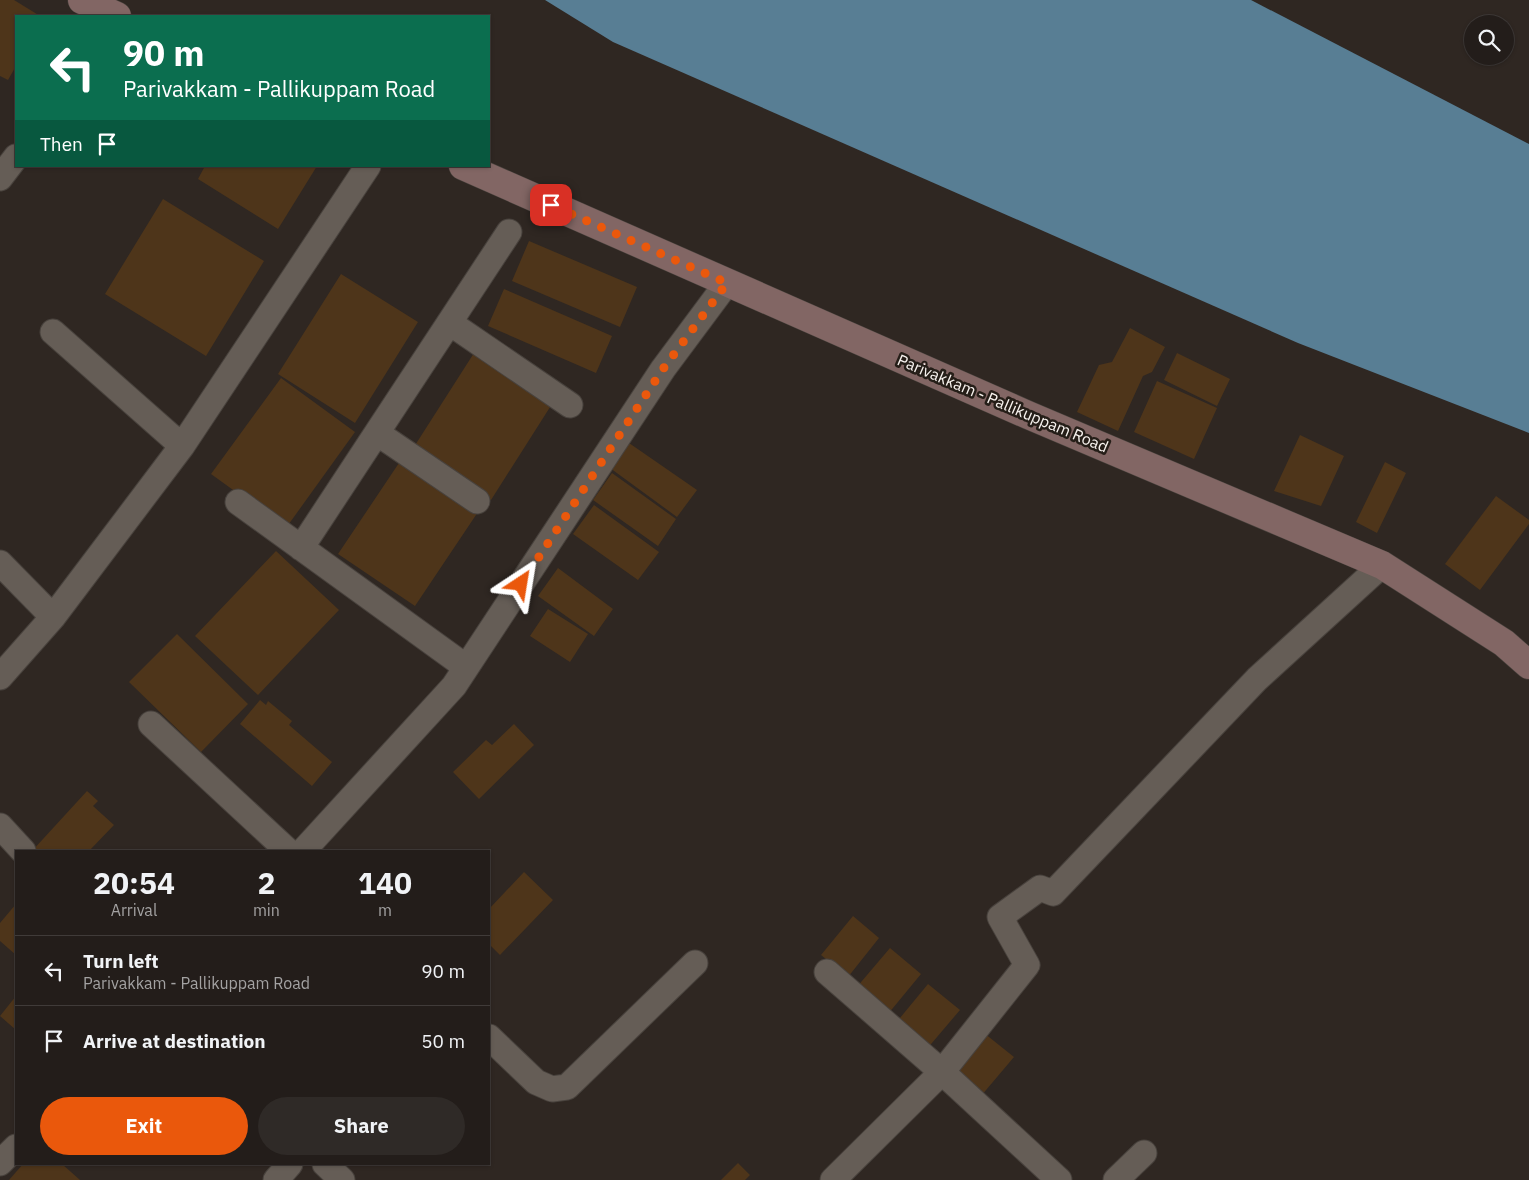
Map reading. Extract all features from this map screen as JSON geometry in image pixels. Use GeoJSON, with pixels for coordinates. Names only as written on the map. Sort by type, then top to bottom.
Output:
{"type":"FeatureCollection","features":[{"type":"Feature","properties":{"kind":"street"},"geometry":{"type":"LineString","coordinates":[[82,0],[116,15]]}},
{"type":"Feature","properties":{"kind":"street"},"geometry":{"type":"LineString","coordinates":[[0,178],[15,158]]}},
{"type":"Feature","properties":{"kind":"street"},"geometry":{"type":"LineString","coordinates":[[0,677],[53,617],[182,446],[367,167]]}},
{"type":"Feature","properties":{"kind":"street","name":"Parivakkam - Pallikuppam Road"},"geometry":{"type":"LineString","coordinates":[[465,167],[1019,411],[1382,565],[1504,643],[1529,665]]}},
{"type":"Feature","properties":{"kind":"street"},"geometry":{"type":"LineString","coordinates":[[301,548],[509,232]]}},
{"type":"Feature","properties":{"kind":"street"},"geometry":{"type":"LineString","coordinates":[[304,850],[454,686],[663,369],[727,283]]}},
{"type":"Feature","properties":{"kind":"street"},"geometry":{"type":"LineString","coordinates":[[450,323],[570,405]]}},
{"type":"Feature","properties":{"kind":"street"},"geometry":{"type":"LineString","coordinates":[[53,332],[182,446]]}},
{"type":"Feature","properties":{"kind":"street"},"geometry":{"type":"LineString","coordinates":[[377,433],[478,501]]}},
{"type":"Feature","properties":{"kind":"street"},"geometry":{"type":"LineString","coordinates":[[238,502],[466,667]]}},
{"type":"Feature","properties":{"kind":"street"},"geometry":{"type":"LineString","coordinates":[[0,563],[53,617]]}},
{"type":"Feature","properties":{"kind":"street"},"geometry":{"type":"LineString","coordinates":[[833,1180],[942,1072],[1027,965],[1000,917],[1040,888],[1053,893],[1257,679],[1382,565]]}},
{"type":"Feature","properties":{"kind":"street"},"geometry":{"type":"LineString","coordinates":[[151,724],[287,850]]}},
{"type":"Feature","properties":{"kind":"street"},"geometry":{"type":"LineString","coordinates":[[0,826],[22,850]]}},
{"type":"Feature","properties":{"kind":"street"},"geometry":{"type":"LineString","coordinates":[[490,1038],[536,1082],[552,1089],[567,1087],[695,963]]}},
{"type":"Feature","properties":{"kind":"street"},"geometry":{"type":"LineString","coordinates":[[827,972],[942,1072],[1059,1180]]}},
{"type":"Feature","properties":{"kind":"street"},"geometry":{"type":"LineString","coordinates":[[0,1163],[15,1148]]}},
{"type":"Feature","properties":{"kind":"street"},"geometry":{"type":"LineString","coordinates":[[1116,1180],[1144,1153]]}},
{"type":"Feature","properties":{"kind":"street"},"geometry":{"type":"LineString","coordinates":[[276,1180],[289,1165]]}},
{"type":"Feature","properties":{"kind":"street"},"geometry":{"type":"LineString","coordinates":[[326,1165],[342,1180]]}},
{"type":"Feature","properties":{"kind":"water"},"geometry":{"type":"Polygon","coordinates":[[[545,0],[1251,0],[1529,144],[1529,433],[1298,343],[613,42],[545,0]]]}},
{"type":"Feature","properties":{"kind":"building"},"geometry":{"type":"Polygon","coordinates":[[[0,0],[14,0],[38,15],[15,15],[15,68],[8,80],[0,76],[0,0]]]}},
{"type":"Feature","properties":{"kind":"building"},"geometry":{"type":"Polygon","coordinates":[[[204,167],[316,167],[278,229],[198,179],[204,167]]]}},
{"type":"Feature","properties":{"kind":"building"},"geometry":{"type":"Polygon","coordinates":[[[163,199],[264,261],[206,356],[105,294],[163,199]]]}},
{"type":"Feature","properties":{"kind":"building"},"geometry":{"type":"Polygon","coordinates":[[[529,241],[637,287],[620,327],[512,281],[529,241]]]}},
{"type":"Feature","properties":{"kind":"building"},"geometry":{"type":"Polygon","coordinates":[[[341,274],[418,322],[355,423],[278,374],[341,274]]]}},
{"type":"Feature","properties":{"kind":"building"},"geometry":{"type":"Polygon","coordinates":[[[504,289],[612,336],[596,373],[488,326],[504,289]]]}},
{"type":"Feature","properties":{"kind":"building"},"geometry":{"type":"Polygon","coordinates":[[[1130,328],[1165,347],[1152,372],[1143,376],[1118,431],[1077,412],[1099,365],[1112,362],[1130,328]]]}},
{"type":"Feature","properties":{"kind":"building"},"geometry":{"type":"Polygon","coordinates":[[[474,353],[552,404],[491,500],[412,450],[474,353]]]}},
{"type":"Feature","properties":{"kind":"building"},"geometry":{"type":"Polygon","coordinates":[[[1177,353],[1230,379],[1217,406],[1164,380],[1177,353]]]}},
{"type":"Feature","properties":{"kind":"building"},"geometry":{"type":"Polygon","coordinates":[[[281,378],[355,432],[286,528],[211,474],[281,378]]]}},
{"type":"Feature","properties":{"kind":"building"},"geometry":{"type":"Polygon","coordinates":[[[1157,381],[1217,408],[1194,459],[1134,432],[1157,381]]]}},
{"type":"Feature","properties":{"kind":"building"},"geometry":{"type":"Polygon","coordinates":[[[1300,435],[1344,456],[1321,506],[1274,491],[1300,435]]]}},
{"type":"Feature","properties":{"kind":"building"},"geometry":{"type":"Polygon","coordinates":[[[629,443],[697,490],[677,517],[610,468],[629,443]]]}},
{"type":"Feature","properties":{"kind":"building"},"geometry":{"type":"Polygon","coordinates":[[[403,457],[480,509],[415,606],[338,554],[403,457]]]}},
{"type":"Feature","properties":{"kind":"building"},"geometry":{"type":"Polygon","coordinates":[[[1385,462],[1406,473],[1377,533],[1356,522],[1385,462]]]}},
{"type":"Feature","properties":{"kind":"building"},"geometry":{"type":"Polygon","coordinates":[[[612,473],[676,519],[658,546],[593,500],[612,473]]]}},
{"type":"Feature","properties":{"kind":"building"},"geometry":{"type":"Polygon","coordinates":[[[1496,496],[1529,520],[1529,524],[1480,590],[1445,564],[1496,496]]]}},
{"type":"Feature","properties":{"kind":"building"},"geometry":{"type":"Polygon","coordinates":[[[594,505],[659,552],[638,580],[573,534],[594,505]]]}},
{"type":"Feature","properties":{"kind":"building"},"geometry":{"type":"Polygon","coordinates":[[[276,551],[339,610],[258,695],[195,636],[276,551]]]}},
{"type":"Feature","properties":{"kind":"building"},"geometry":{"type":"Polygon","coordinates":[[[558,568],[613,609],[594,636],[538,596],[558,568]]]}},
{"type":"Feature","properties":{"kind":"building"},"geometry":{"type":"Polygon","coordinates":[[[548,609],[588,634],[570,662],[530,636],[548,609]]]}},
{"type":"Feature","properties":{"kind":"building"},"geometry":{"type":"Polygon","coordinates":[[[177,634],[248,704],[201,752],[129,682],[177,634]]]}},
{"type":"Feature","properties":{"kind":"building"},"geometry":{"type":"Polygon","coordinates":[[[260,700],[266,705],[268,701],[292,721],[289,725],[332,762],[312,786],[240,724],[260,700]]]}},
{"type":"Feature","properties":{"kind":"building"},"geometry":{"type":"Polygon","coordinates":[[[514,724],[534,745],[479,799],[453,772],[486,740],[492,745],[514,724]]]}},
{"type":"Feature","properties":{"kind":"building"},"geometry":{"type":"Polygon","coordinates":[[[87,791],[98,801],[93,806],[114,825],[90,850],[33,850],[87,791]]]}},
{"type":"Feature","properties":{"kind":"building"},"geometry":{"type":"Polygon","coordinates":[[[524,872],[553,900],[500,955],[490,945],[490,908],[524,872]]]}},
{"type":"Feature","properties":{"kind":"building"},"geometry":{"type":"Polygon","coordinates":[[[15,905],[15,954],[0,941],[0,923],[15,905]]]}},
{"type":"Feature","properties":{"kind":"building"},"geometry":{"type":"Polygon","coordinates":[[[853,916],[879,938],[848,977],[821,955],[853,916]]]}},
{"type":"Feature","properties":{"kind":"building"},"geometry":{"type":"Polygon","coordinates":[[[890,948],[921,974],[888,1014],[856,988],[890,948]]]}},
{"type":"Feature","properties":{"kind":"building"},"geometry":{"type":"Polygon","coordinates":[[[928,984],[960,1010],[926,1050],[895,1024],[928,984]]]}},
{"type":"Feature","properties":{"kind":"building"},"geometry":{"type":"Polygon","coordinates":[[[15,997],[15,1029],[0,1016],[15,997]]]}},
{"type":"Feature","properties":{"kind":"building"},"geometry":{"type":"Polygon","coordinates":[[[984,1033],[1014,1057],[981,1096],[952,1073],[984,1033]]]}},
{"type":"Feature","properties":{"kind":"building"},"geometry":{"type":"Polygon","coordinates":[[[738,1163],[750,1175],[745,1180],[721,1180],[738,1163]]]}},
{"type":"Feature","properties":{"kind":"building"},"geometry":{"type":"Polygon","coordinates":[[[22,1165],[63,1165],[80,1180],[9,1180],[22,1165]]]}},
{"type":"Feature","properties":{"kind":"route"},"geometry":{"type":"LineString","coordinates":[[521,584],[663,369],[727,283],[551,205]]}}]}
